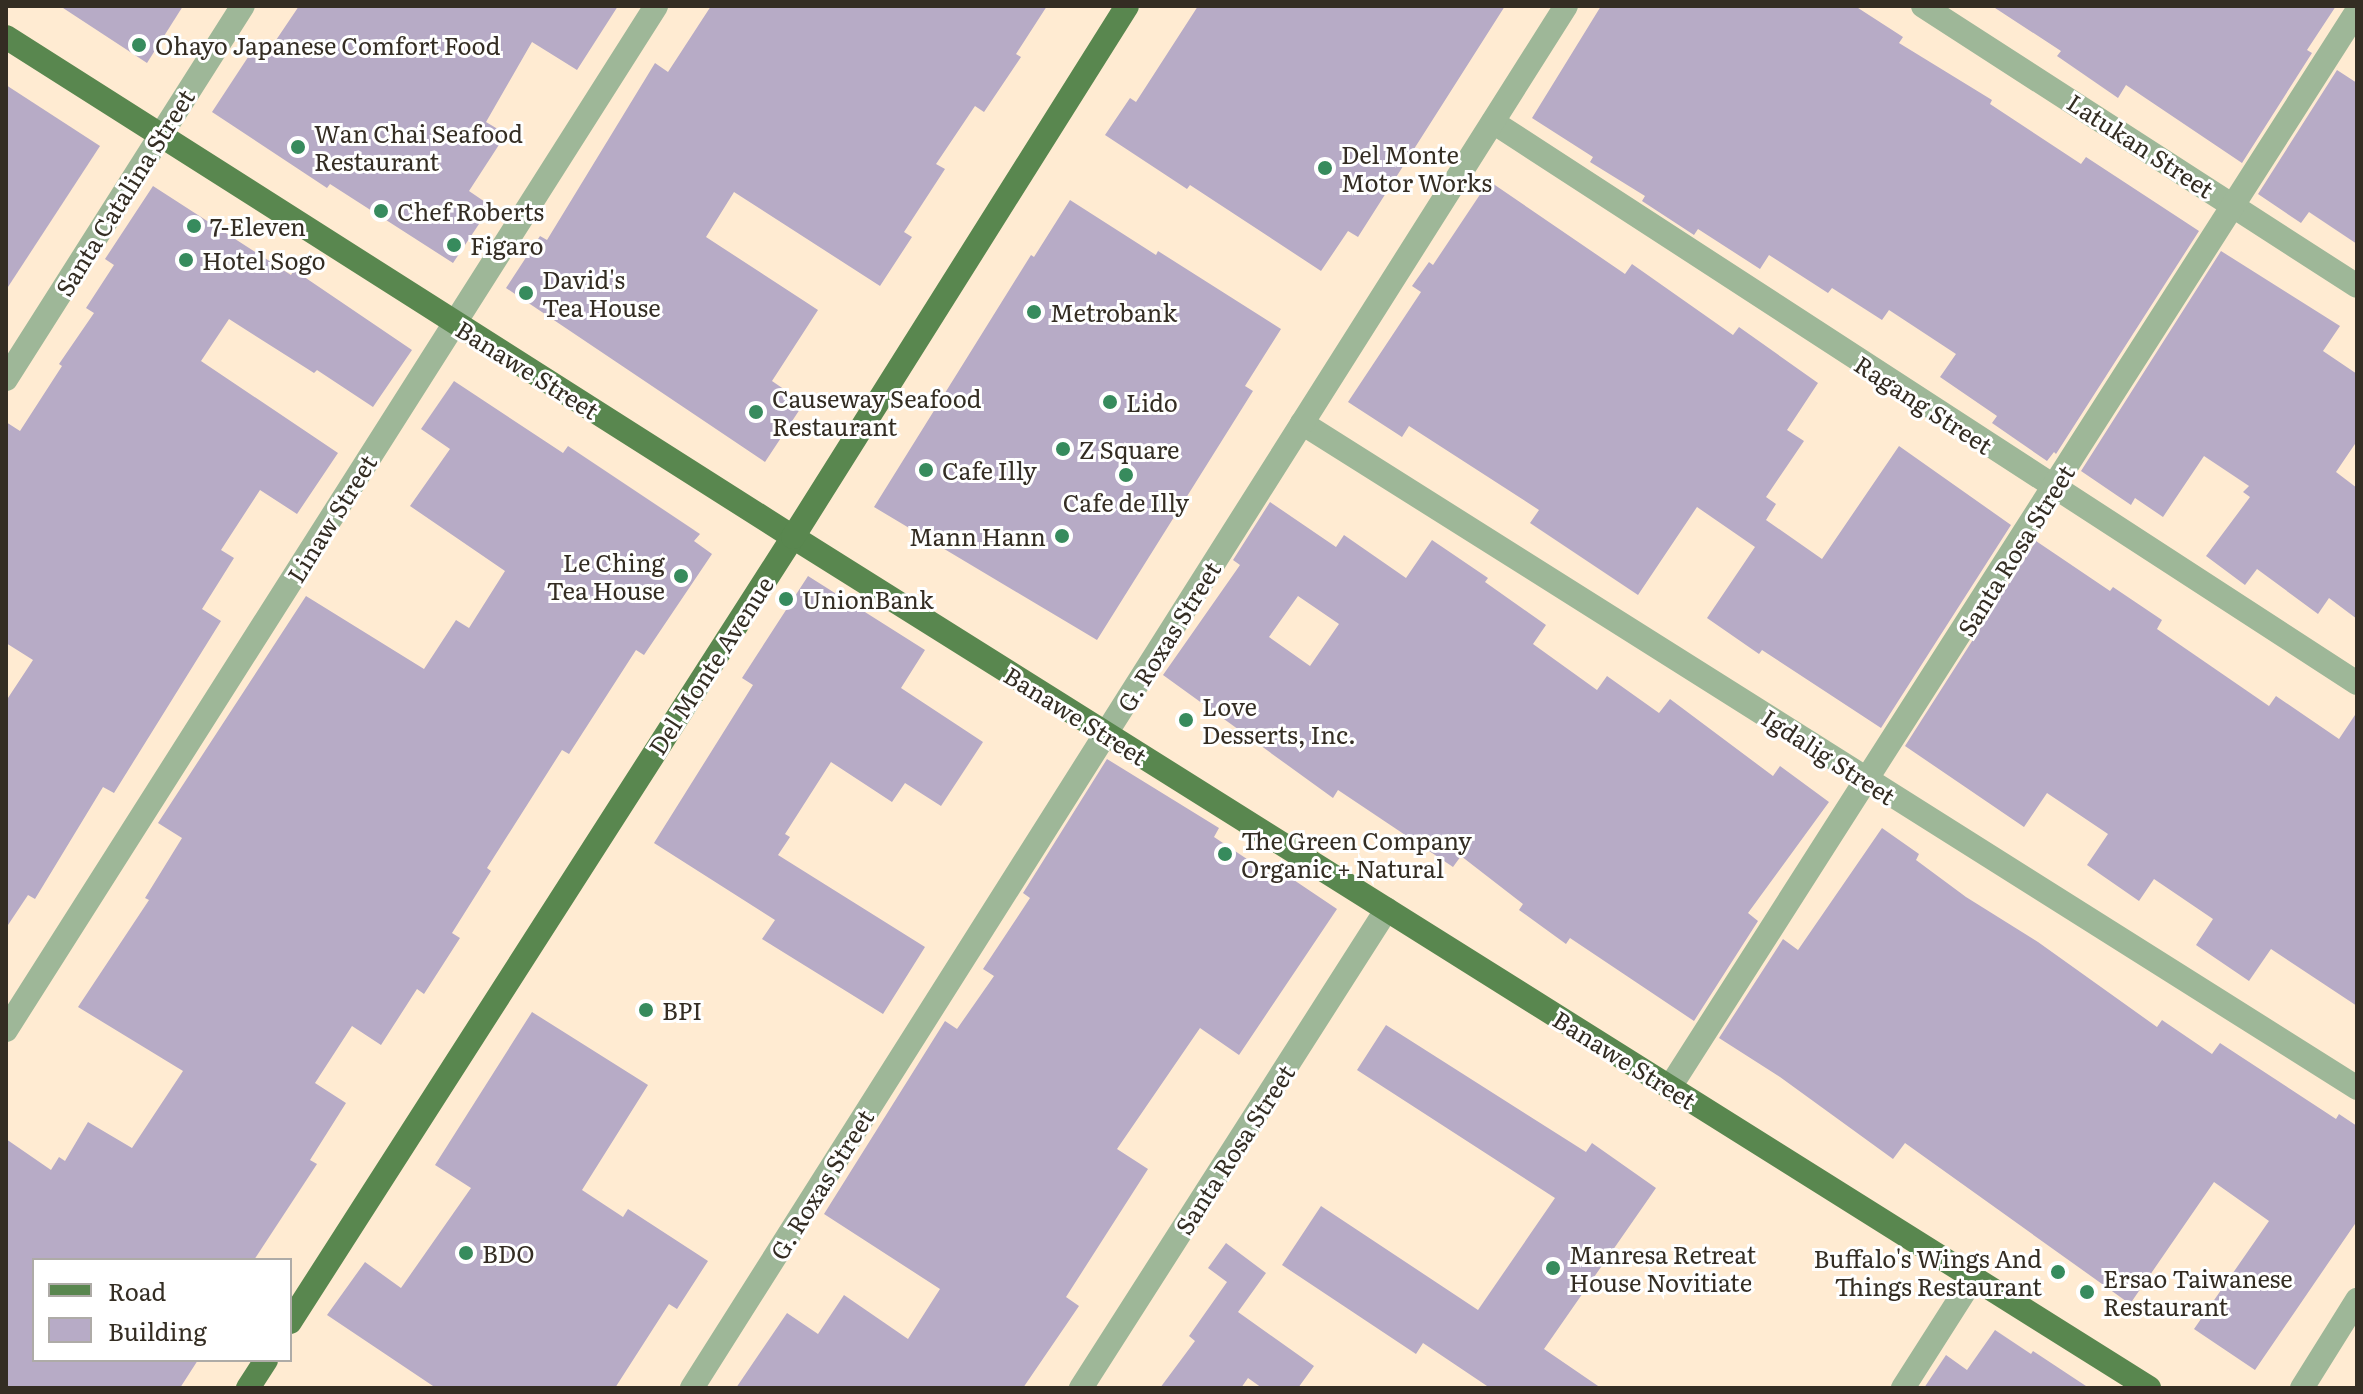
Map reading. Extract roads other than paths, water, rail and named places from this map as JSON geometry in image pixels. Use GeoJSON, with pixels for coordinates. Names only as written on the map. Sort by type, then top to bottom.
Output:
{"type":"FeatureCollection","features":[{"type":"Feature","properties":{"kind":"main road","name":"Del Monte Avenue"},"geometry":{"type":"LineString","coordinates":[[292,1319],[793,537],[1127,6]]}},
{"type":"Feature","properties":{"kind":"main road","name":"Banawe Street"},"geometry":{"type":"LineString","coordinates":[[6,37],[793,537],[2149,1388]]}},
{"type":"Feature","properties":{"kind":"main road"},"geometry":{"type":"LineString","coordinates":[[248,1388],[265,1362]]}},
{"type":"Feature","properties":{"kind":"street","name":"Santa Catalina Street"},"geometry":{"type":"LineString","coordinates":[[6,379],[243,6]]}},
{"type":"Feature","properties":{"kind":"street","name":"Linaw Street"},"geometry":{"type":"LineString","coordinates":[[6,1030],[656,6]]}},
{"type":"Feature","properties":{"kind":"street","name":"G. Roxas Street"},"geometry":{"type":"LineString","coordinates":[[692,1388],[1566,6]]}},
{"type":"Feature","properties":{"kind":"street","name":"Latukan Street"},"geometry":{"type":"LineString","coordinates":[[1923,6],[2357,286]]}},
{"type":"Feature","properties":{"kind":"street","name":"Santa Rosa Street"},"geometry":{"type":"LineString","coordinates":[[1670,1087],[2055,489],[2232,203],[2357,11]]}},
{"type":"Feature","properties":{"kind":"street","name":"Ragang Street"},"geometry":{"type":"LineString","coordinates":[[1493,122],[2357,683]]}},
{"type":"Feature","properties":{"kind":"street","name":"Igdalig Street"},"geometry":{"type":"LineString","coordinates":[[1302,423],[2357,1088]]}},
{"type":"Feature","properties":{"kind":"street","name":"Santa Rosa Street"},"geometry":{"type":"LineString","coordinates":[[1081,1388],[1387,909]]}},
{"type":"Feature","properties":{"kind":"street"},"geometry":{"type":"LineString","coordinates":[[1903,1388],[1973,1278]]}},
{"type":"Feature","properties":{"kind":"street"},"geometry":{"type":"LineString","coordinates":[[2302,1388],[2357,1300]]}},
{"type":"Feature","properties":{"kind":"place","name":"Ohayo Japanese Comfort Food"},"geometry":{"type":"Point","coordinates":[139,45]}},
{"type":"Feature","properties":{"kind":"place","name":"Wan Chai Seafood Restaurant"},"geometry":{"type":"Point","coordinates":[298,147]}},
{"type":"Feature","properties":{"kind":"place","name":"Del Monte Motor Works"},"geometry":{"type":"Point","coordinates":[1325,168]}},
{"type":"Feature","properties":{"kind":"place","name":"Chef Roberts"},"geometry":{"type":"Point","coordinates":[381,211]}},
{"type":"Feature","properties":{"kind":"place","name":"7-Eleven"},"geometry":{"type":"Point","coordinates":[194,226]}},
{"type":"Feature","properties":{"kind":"place","name":"Figaro"},"geometry":{"type":"Point","coordinates":[454,245]}},
{"type":"Feature","properties":{"kind":"place","name":"Hotel Sogo"},"geometry":{"type":"Point","coordinates":[186,260]}},
{"type":"Feature","properties":{"kind":"place","name":"David's Tea House"},"geometry":{"type":"Point","coordinates":[526,293]}},
{"type":"Feature","properties":{"kind":"place","name":"Metrobank"},"geometry":{"type":"Point","coordinates":[1034,312]}},
{"type":"Feature","properties":{"kind":"place","name":"Lido"},"geometry":{"type":"Point","coordinates":[1110,402]}},
{"type":"Feature","properties":{"kind":"place","name":"Causeway Seafood Restaurant"},"geometry":{"type":"Point","coordinates":[756,412]}},
{"type":"Feature","properties":{"kind":"place","name":"Z Square"},"geometry":{"type":"Point","coordinates":[1063,449]}},
{"type":"Feature","properties":{"kind":"place","name":"Cafe Illy"},"geometry":{"type":"Point","coordinates":[926,470]}},
{"type":"Feature","properties":{"kind":"place","name":"Cafe de Illy"},"geometry":{"type":"Point","coordinates":[1126,475]}},
{"type":"Feature","properties":{"kind":"place","name":"Mann Hann"},"geometry":{"type":"Point","coordinates":[1062,536]}},
{"type":"Feature","properties":{"kind":"place","name":"Le Ching Tea House"},"geometry":{"type":"Point","coordinates":[681,576]}},
{"type":"Feature","properties":{"kind":"place","name":"UnionBank"},"geometry":{"type":"Point","coordinates":[786,599]}},
{"type":"Feature","properties":{"kind":"place","name":"Love Desserts, Inc."},"geometry":{"type":"Point","coordinates":[1186,720]}},
{"type":"Feature","properties":{"kind":"place","name":"The Green Company Organic + Natural"},"geometry":{"type":"Point","coordinates":[1225,854]}},
{"type":"Feature","properties":{"kind":"place","name":"BPI"},"geometry":{"type":"Point","coordinates":[646,1010]}},
{"type":"Feature","properties":{"kind":"place","name":"BDO"},"geometry":{"type":"Point","coordinates":[466,1253]}},
{"type":"Feature","properties":{"kind":"place","name":"Manresa Retreat House Novitiate"},"geometry":{"type":"Point","coordinates":[1553,1268]}},
{"type":"Feature","properties":{"kind":"place","name":"Buffalo's Wings And Things Restaurant"},"geometry":{"type":"Point","coordinates":[2058,1272]}},
{"type":"Feature","properties":{"kind":"place","name":"Ersao Taiwanese Restaurant"},"geometry":{"type":"Point","coordinates":[2087,1292]}}]}
